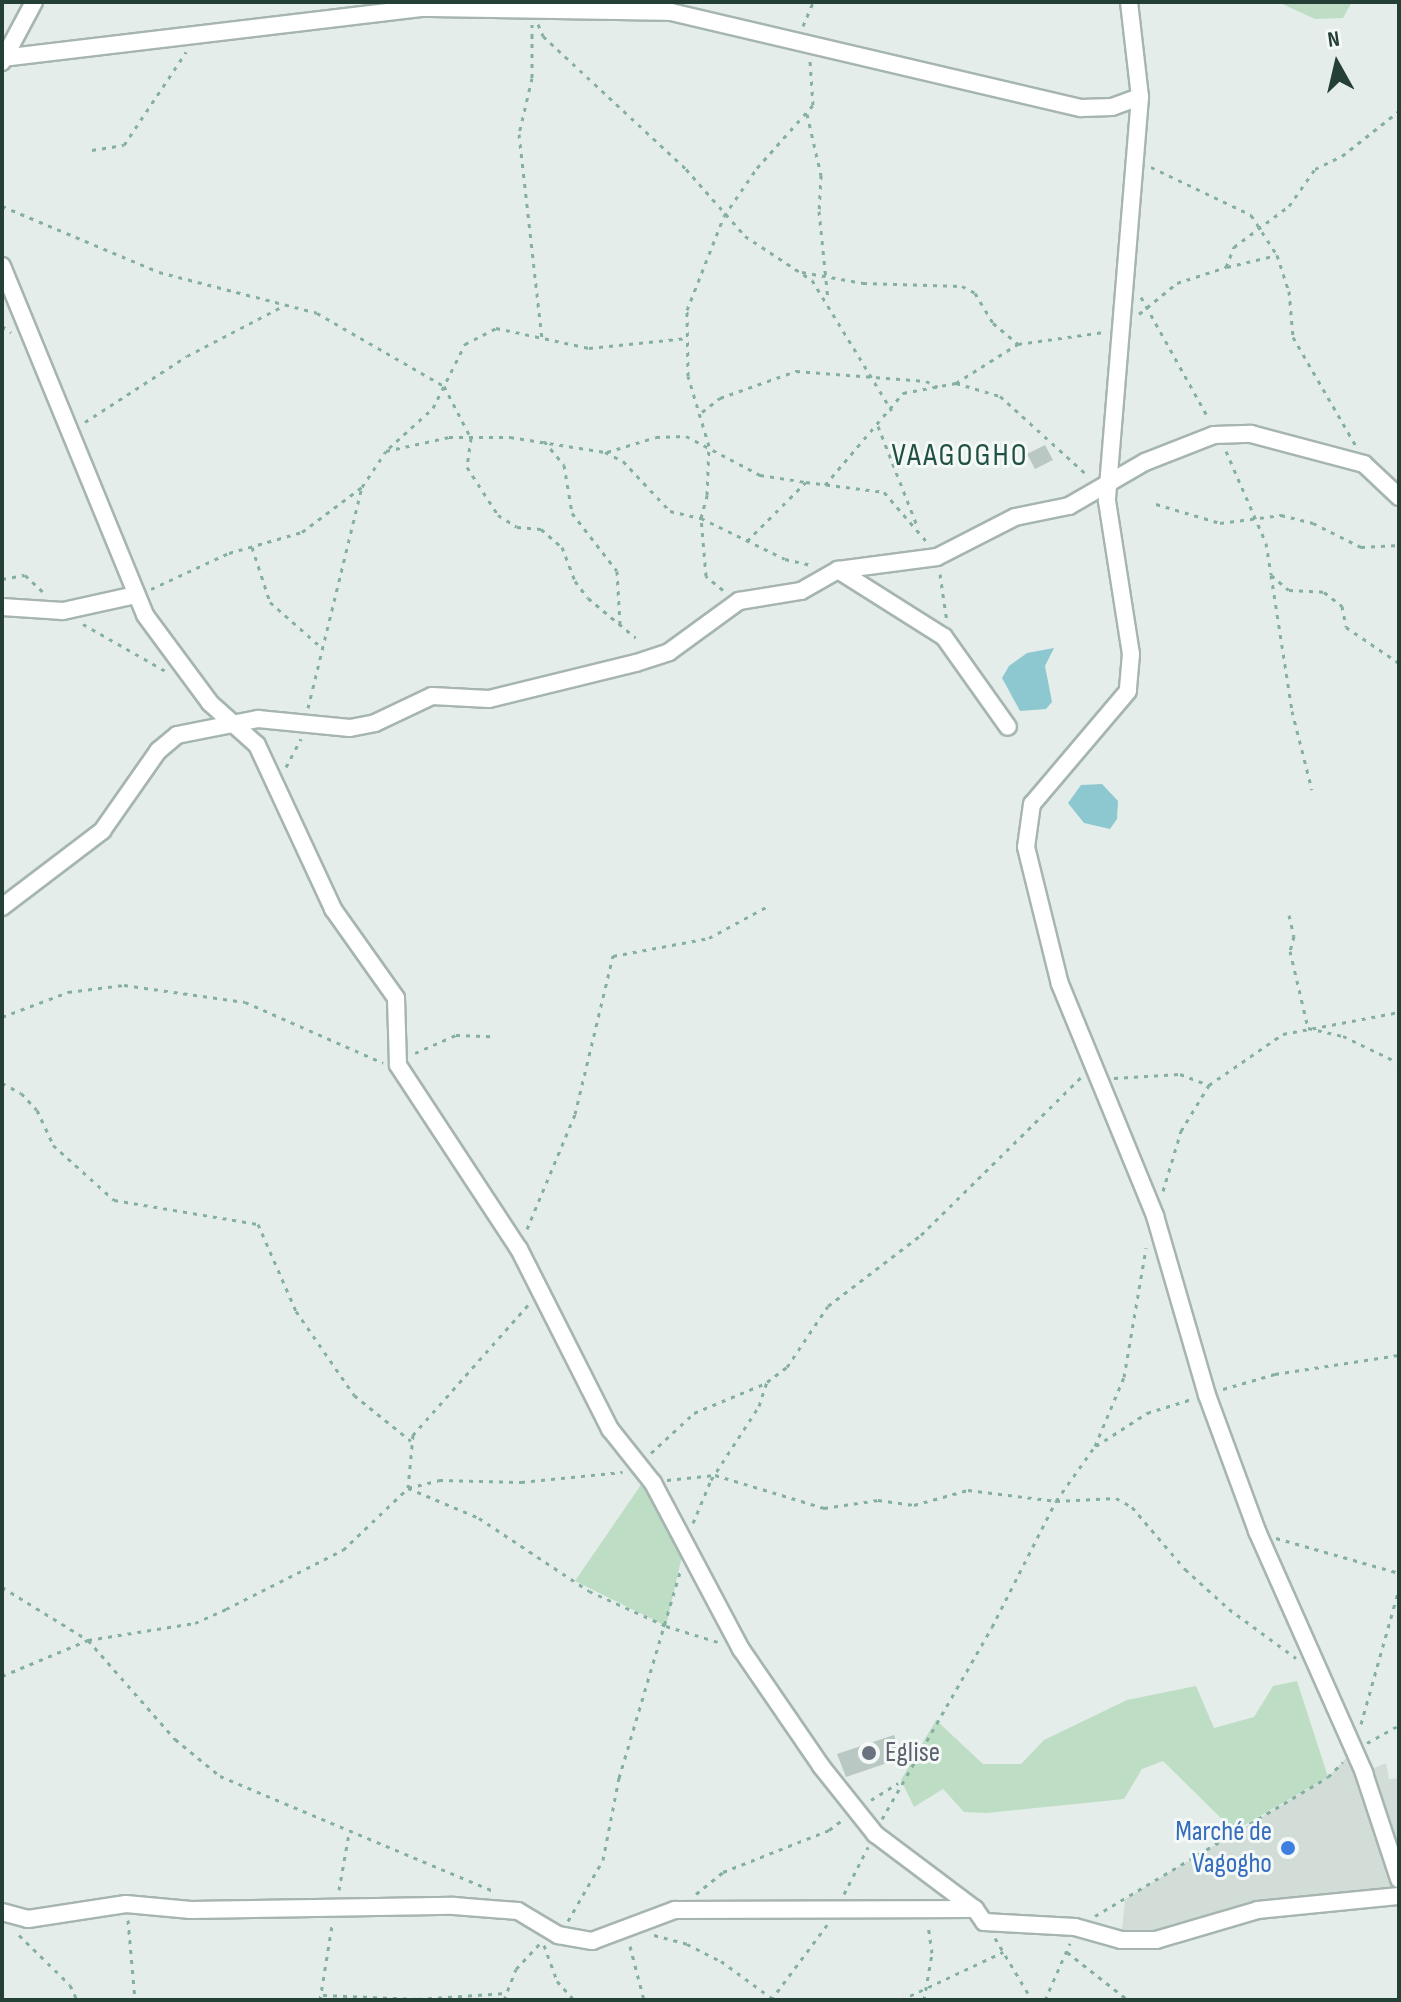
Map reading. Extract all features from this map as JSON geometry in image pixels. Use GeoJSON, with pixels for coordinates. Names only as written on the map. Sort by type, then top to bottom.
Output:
{"type":"FeatureCollection","features":[{"type":"Feature","properties":{"kind":"street"},"geometry":{"type":"LineString","coordinates":[[3,60],[34,2]]}},
{"type":"Feature","properties":{"kind":"street"},"geometry":{"type":"LineString","coordinates":[[1129,2],[1140,97],[1104,485],[1131,654],[1128,691],[1032,804],[1025,830],[1060,984],[1155,1216],[1207,1395],[1257,1531],[1354,1750],[1399,1879]]}},
{"type":"Feature","properties":{"kind":"street"},"geometry":{"type":"LineString","coordinates":[[3,60],[423,8],[671,12],[1081,108],[1112,107],[1140,97]]}},
{"type":"Feature","properties":{"kind":"street"},"geometry":{"type":"LineString","coordinates":[[2,266],[136,595],[196,685],[257,745],[333,909],[353,944],[385,978],[396,998],[398,1065],[519,1249],[601,1413],[653,1483],[686,1538],[741,1649],[790,1724],[875,1834],[979,1915]]}},
{"type":"Feature","properties":{"kind":"street"},"geometry":{"type":"LineString","coordinates":[[2,907],[102,831],[158,751],[177,735],[209,732],[231,722],[258,719],[350,728],[375,723],[432,696],[489,699],[636,663],[669,652],[739,601],[801,591],[838,570],[937,557],[1015,517],[1069,506],[1167,452],[1219,435],[1251,434],[1364,464],[1399,497]]}},
{"type":"Feature","properties":{"kind":"street"},"geometry":{"type":"LineString","coordinates":[[838,570],[944,637],[1008,727]]}},
{"type":"Feature","properties":{"kind":"street"},"geometry":{"type":"LineString","coordinates":[[2,607],[63,611],[136,595]]}},
{"type":"Feature","properties":{"kind":"street"},"geometry":{"type":"LineString","coordinates":[[2,1912],[28,1919],[126,1904],[191,1910],[454,1906],[518,1911],[550,1938],[592,1941],[675,1910],[925,1910],[1075,1927],[1121,1940],[1156,1940],[1258,1910],[1399,1896]]}},
{"type":"Feature","properties":{"kind":"path"},"geometry":{"type":"LineString","coordinates":[[723,590],[706,576],[701,518],[707,495],[709,446],[702,412],[688,376],[687,310],[724,216],[757,168],[807,114],[814,91],[803,26],[813,2]]}},
{"type":"Feature","properties":{"kind":"path"},"geometry":{"type":"LineString","coordinates":[[532,9],[543,36],[686,169],[724,216],[812,280],[892,411]]}},
{"type":"Feature","properties":{"kind":"path"},"geometry":{"type":"LineString","coordinates":[[532,9],[532,78],[519,134],[542,338]]}},
{"type":"Feature","properties":{"kind":"path"},"geometry":{"type":"LineString","coordinates":[[92,150],[124,145],[196,35]]}},
{"type":"Feature","properties":{"kind":"path"},"geometry":{"type":"LineString","coordinates":[[807,114],[821,175],[828,303]]}},
{"type":"Feature","properties":{"kind":"path"},"geometry":{"type":"LineString","coordinates":[[1135,161],[1196,185],[1251,215],[1277,255],[1289,291],[1293,337],[1364,464]]}},
{"type":"Feature","properties":{"kind":"path"},"geometry":{"type":"LineString","coordinates":[[2,206],[159,272],[317,313],[444,386],[463,414],[471,438],[467,467],[498,515],[517,527],[541,529],[562,547],[575,581],[636,638]]}},
{"type":"Feature","properties":{"kind":"path"},"geometry":{"type":"LineString","coordinates":[[1226,267],[1277,255]]}},
{"type":"Feature","properties":{"kind":"path"},"geometry":{"type":"LineString","coordinates":[[799,272],[824,273],[863,283],[962,286],[975,293],[993,323],[1018,344]]}},
{"type":"Feature","properties":{"kind":"path"},"geometry":{"type":"LineString","coordinates":[[1141,295],[1219,435],[1255,518],[1271,575],[1292,711],[1312,790]]}},
{"type":"Feature","properties":{"kind":"path"},"geometry":{"type":"LineString","coordinates":[[70,430],[187,356],[285,305]]}},
{"type":"Feature","properties":{"kind":"path"},"geometry":{"type":"LineString","coordinates":[[136,595],[252,547],[302,532],[362,487],[386,451],[433,408],[465,344],[478,336],[496,328],[589,348],[687,338]]}},
{"type":"Feature","properties":{"kind":"path"},"geometry":{"type":"LineString","coordinates":[[702,412],[720,398],[796,371],[926,381],[938,387]]}},
{"type":"Feature","properties":{"kind":"path"},"geometry":{"type":"LineString","coordinates":[[956,383],[1000,396],[1104,485]]}},
{"type":"Feature","properties":{"kind":"path"},"geometry":{"type":"LineString","coordinates":[[878,426],[918,528]]}},
{"type":"Feature","properties":{"kind":"path"},"geometry":{"type":"LineString","coordinates":[[605,452],[656,437],[686,436],[760,475],[884,492],[918,528],[937,557],[948,615],[944,637]]}},
{"type":"Feature","properties":{"kind":"path"},"geometry":{"type":"LineString","coordinates":[[386,451],[449,437],[543,440],[605,452],[634,470],[670,511],[701,518],[785,559],[838,570]]}},
{"type":"Feature","properties":{"kind":"path"},"geometry":{"type":"LineString","coordinates":[[543,440],[564,465],[572,513],[617,571],[620,624]]}},
{"type":"Feature","properties":{"kind":"path"},"geometry":{"type":"LineString","coordinates":[[747,541],[806,482]]}},
{"type":"Feature","properties":{"kind":"path"},"geometry":{"type":"LineString","coordinates":[[276,786],[304,724],[362,487]]}},
{"type":"Feature","properties":{"kind":"path"},"geometry":{"type":"LineString","coordinates":[[1156,504],[1220,523],[1281,515],[1313,523],[1361,547],[1399,545]]}},
{"type":"Feature","properties":{"kind":"path"},"geometry":{"type":"LineString","coordinates":[[252,547],[270,602],[322,648]]}},
{"type":"Feature","properties":{"kind":"path"},"geometry":{"type":"LineString","coordinates":[[2,579],[25,575],[63,611],[138,659],[196,685]]}},
{"type":"Feature","properties":{"kind":"path"},"geometry":{"type":"LineString","coordinates":[[1271,575],[1289,590],[1324,592],[1342,606],[1346,627],[1399,663]]}},
{"type":"Feature","properties":{"kind":"path"},"geometry":{"type":"LineString","coordinates":[[519,1249],[575,1114],[613,956],[709,938],[768,906]]}},
{"type":"Feature","properties":{"kind":"path"},"geometry":{"type":"LineString","coordinates":[[1289,915],[1294,936],[1290,951],[1308,1028]]}},
{"type":"Feature","properties":{"kind":"path"},"geometry":{"type":"LineString","coordinates":[[2,1017],[68,992],[124,985],[245,1002],[381,1062],[398,1065],[429,1044],[456,1035],[492,1036]]}},
{"type":"Feature","properties":{"kind":"path"},"geometry":{"type":"LineString","coordinates":[[875,1834],[901,1780],[992,1627],[1056,1501],[1095,1446],[1124,1377],[1155,1216],[1181,1131],[1209,1085],[1283,1034],[1399,1012]]}},
{"type":"Feature","properties":{"kind":"path"},"geometry":{"type":"LineString","coordinates":[[1308,1028],[1343,1036],[1399,1063]]}},
{"type":"Feature","properties":{"kind":"path"},"geometry":{"type":"LineString","coordinates":[[2,1676],[88,1640],[183,1625],[226,1609],[343,1550],[408,1488],[439,1480],[521,1482],[626,1472],[638,1465],[694,1413],[767,1382],[787,1367],[828,1306],[921,1235],[1095,1074],[1180,1074],[1209,1085]]}},
{"type":"Feature","properties":{"kind":"path"},"geometry":{"type":"LineString","coordinates":[[2,1083],[21,1093],[37,1110],[53,1145],[114,1200],[258,1224],[296,1311],[354,1395],[411,1441]]}},
{"type":"Feature","properties":{"kind":"path"},"geometry":{"type":"LineString","coordinates":[[408,1488],[411,1441],[481,1353],[541,1290]]}},
{"type":"Feature","properties":{"kind":"path"},"geometry":{"type":"LineString","coordinates":[[1095,1446],[1147,1413],[1275,1374],[1399,1355]]}},
{"type":"Feature","properties":{"kind":"path"},"geometry":{"type":"LineString","coordinates":[[686,1538],[715,1475],[759,1406],[767,1382]]}},
{"type":"Feature","properties":{"kind":"path"},"geometry":{"type":"LineString","coordinates":[[653,1483],[715,1475],[824,1508],[878,1500],[914,1505],[968,1490],[1056,1501],[1116,1498],[1132,1507],[1185,1569],[1229,1609],[1320,1673]]}},
{"type":"Feature","properties":{"kind":"path"},"geometry":{"type":"LineString","coordinates":[[408,1488],[479,1518],[589,1591],[666,1626],[741,1649]]}},
{"type":"Feature","properties":{"kind":"path"},"geometry":{"type":"LineString","coordinates":[[1257,1531],[1319,1554],[1399,1573]]}},
{"type":"Feature","properties":{"kind":"path"},"geometry":{"type":"LineString","coordinates":[[504,2000],[516,1969],[583,1902],[603,1860],[619,1778],[681,1567]]}},
{"type":"Feature","properties":{"kind":"path"},"geometry":{"type":"LineString","coordinates":[[2,1587],[88,1640],[175,1739],[220,1776],[492,1888],[550,1938],[557,1981],[574,2000]]}},
{"type":"Feature","properties":{"kind":"path"},"geometry":{"type":"LineString","coordinates":[[1354,1750],[1399,1589]]}},
{"type":"Feature","properties":{"kind":"path"},"geometry":{"type":"LineString","coordinates":[[1045,2000],[1075,1927],[1328,1777],[1354,1750],[1399,1725]]}},
{"type":"Feature","properties":{"kind":"path"},"geometry":{"type":"LineString","coordinates":[[675,1910],[723,1872],[829,1830],[901,1780]]}},
{"type":"Feature","properties":{"kind":"path"},"geometry":{"type":"LineString","coordinates":[[126,1904],[135,2000]]}},
{"type":"Feature","properties":{"kind":"path"},"geometry":{"type":"LineString","coordinates":[[924,2000],[923,1988],[932,1953],[925,1910]]}},
{"type":"Feature","properties":{"kind":"path"},"geometry":{"type":"LineString","coordinates":[[979,1915],[1032,2000]]}},
{"type":"Feature","properties":{"kind":"path"},"geometry":{"type":"LineString","coordinates":[[644,2000],[626,1928],[687,1944],[773,2000]]}},
{"type":"Feature","properties":{"kind":"path"},"geometry":{"type":"LineString","coordinates":[[11,1929],[70,1985],[77,2000]]}},
{"type":"Feature","properties":{"kind":"path"},"geometry":{"type":"LineString","coordinates":[[901,2000],[1003,1952]]}},
{"type":"Feature","properties":{"kind":"path"},"geometry":{"type":"LineString","coordinates":[[1067,1952],[1128,2000]]}},
{"type":"Feature","properties":{"kind":"path"},"geometry":{"type":"LineString","coordinates":[[323,1995],[418,1999],[506,1993]]}},
{"type":"Feature","properties":{"kind":"shaded area"},"geometry":{"type":"Polygon","coordinates":[[[1354,1750],[1364,1772],[1386,1763],[1389,1779],[1399,1778],[1399,1896],[1121,1940],[1125,1899],[1328,1777],[1354,1750]]]}},
{"type":"Feature","properties":{"kind":"green space"},"geometry":{"type":"Polygon","coordinates":[[[1278,2],[1352,2],[1343,18],[1315,19],[1278,2]]]}},
{"type":"Feature","properties":{"kind":"green space"},"geometry":{"type":"Polygon","coordinates":[[[647,1476],[686,1538],[666,1626],[575,1581],[647,1476]]]}},
{"type":"Feature","properties":{"kind":"green space"},"geometry":{"type":"Polygon","coordinates":[[[1297,1681],[1328,1777],[1234,1831],[1163,1761],[1142,1769],[1124,1799],[987,1813],[964,1812],[943,1789],[914,1807],[901,1780],[936,1720],[983,1764],[1021,1764],[1044,1740],[1127,1700],[1196,1686],[1214,1728],[1254,1717],[1273,1686],[1297,1681]]]}},
{"type":"Feature","properties":{"kind":"water"},"geometry":{"type":"Polygon","coordinates":[[[1054,648],[1045,666],[1052,702],[1046,709],[1020,711],[1002,678],[1009,666],[1027,653],[1054,648]]]}},
{"type":"Feature","properties":{"kind":"water"},"geometry":{"type":"Polygon","coordinates":[[[1102,784],[1118,801],[1117,819],[1110,829],[1084,823],[1068,803],[1081,785],[1102,784]]]}},
{"type":"Feature","properties":{"kind":"building"},"geometry":{"type":"Polygon","coordinates":[[[1045,445],[1053,460],[1035,469],[1027,454],[1045,445]]]}},
{"type":"Feature","properties":{"kind":"building"},"geometry":{"type":"Polygon","coordinates":[[[894,1735],[902,1758],[846,1777],[837,1754],[894,1735]]]}},
{"type":"Feature","properties":{"kind":"place","name":"Eglise"},"geometry":{"type":"Point","coordinates":[869,1753]}},
{"type":"Feature","properties":{"kind":"place","name":"Marché de Vagogho"},"geometry":{"type":"Point","coordinates":[1288,1848]}},
{"type":"Feature","properties":{"kind":"district","name":"VAAGOGHO"},"geometry":{"type":"Point","coordinates":[960,456]}}]}
